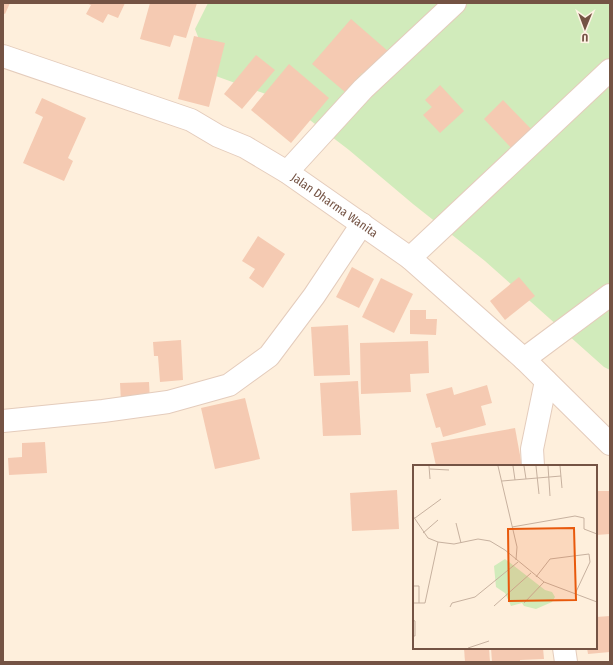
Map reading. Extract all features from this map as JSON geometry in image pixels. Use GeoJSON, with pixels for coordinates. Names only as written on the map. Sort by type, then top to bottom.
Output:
{"type":"FeatureCollection","features":[{"type":"Feature","properties":{"kind":"street"},"geometry":{"type":"LineString","coordinates":[[287,172],[363,89],[454,3]]}},
{"type":"Feature","properties":{"kind":"street","name":"Jalan Dharma Wanita"},"geometry":{"type":"LineString","coordinates":[[3,56],[191,120],[218,136],[245,147],[287,172],[410,258],[524,359],[610,444]]}},
{"type":"Feature","properties":{"kind":"street"},"geometry":{"type":"LineString","coordinates":[[410,258],[610,70]]}},
{"type":"Feature","properties":{"kind":"street"},"geometry":{"type":"LineString","coordinates":[[3,421],[103,411],[168,402],[229,385],[269,356],[314,296],[362,224]]}},
{"type":"Feature","properties":{"kind":"street"},"geometry":{"type":"LineString","coordinates":[[524,359],[610,295]]}},
{"type":"Feature","properties":{"kind":"street"},"geometry":{"type":"LineString","coordinates":[[533,465],[532,449],[546,381]]}},
{"type":"Feature","properties":{"kind":"street"},"geometry":{"type":"LineString","coordinates":[[564,649],[566,662]]}},
{"type":"Feature","properties":{"kind":"green space"},"geometry":{"type":"Polygon","coordinates":[[[208,3],[610,3],[610,370],[604,367],[485,261],[413,204],[349,150],[285,101],[213,75],[195,29],[208,3]]]}},
{"type":"Feature","properties":{"kind":"building"},"geometry":{"type":"Polygon","coordinates":[[[3,3],[10,3],[5,14],[3,13],[3,3]]]}},
{"type":"Feature","properties":{"kind":"building"},"geometry":{"type":"Polygon","coordinates":[[[86,3],[125,3],[118,18],[108,14],[103,23],[86,14],[91,5],[86,3]]]}},
{"type":"Feature","properties":{"kind":"building"},"geometry":{"type":"Polygon","coordinates":[[[150,3],[197,3],[186,38],[174,35],[170,47],[140,39],[150,3]]]}},
{"type":"Feature","properties":{"kind":"building"},"geometry":{"type":"Polygon","coordinates":[[[351,19],[389,52],[367,77],[362,73],[345,92],[312,64],[351,19]]]}},
{"type":"Feature","properties":{"kind":"building"},"geometry":{"type":"Polygon","coordinates":[[[194,36],[225,43],[209,107],[178,99],[194,36]]]}},
{"type":"Feature","properties":{"kind":"building"},"geometry":{"type":"Polygon","coordinates":[[[256,55],[275,70],[242,109],[224,94],[256,55]]]}},
{"type":"Feature","properties":{"kind":"building"},"geometry":{"type":"Polygon","coordinates":[[[289,64],[329,98],[291,143],[251,110],[289,64]]]}},
{"type":"Feature","properties":{"kind":"building"},"geometry":{"type":"Polygon","coordinates":[[[440,85],[464,111],[440,133],[423,115],[432,107],[425,100],[440,85]]]}},
{"type":"Feature","properties":{"kind":"building"},"geometry":{"type":"Polygon","coordinates":[[[42,98],[86,118],[68,158],[73,161],[64,181],[23,163],[43,117],[35,113],[42,98]]]}},
{"type":"Feature","properties":{"kind":"building"},"geometry":{"type":"Polygon","coordinates":[[[503,100],[534,132],[514,151],[484,119],[503,100]]]}},
{"type":"Feature","properties":{"kind":"building"},"geometry":{"type":"Polygon","coordinates":[[[258,236],[285,254],[263,288],[249,278],[255,269],[242,261],[258,236]]]}},
{"type":"Feature","properties":{"kind":"building"},"geometry":{"type":"Polygon","coordinates":[[[352,267],[374,279],[359,308],[336,297],[352,267]]]}},
{"type":"Feature","properties":{"kind":"building"},"geometry":{"type":"Polygon","coordinates":[[[519,277],[535,296],[505,320],[490,301],[519,277]]]}},
{"type":"Feature","properties":{"kind":"building"},"geometry":{"type":"Polygon","coordinates":[[[381,278],[413,294],[394,333],[362,317],[381,278]]]}},
{"type":"Feature","properties":{"kind":"building"},"geometry":{"type":"Polygon","coordinates":[[[410,310],[426,310],[426,319],[437,319],[436,335],[410,334],[410,310]]]}},
{"type":"Feature","properties":{"kind":"building"},"geometry":{"type":"Polygon","coordinates":[[[348,325],[350,375],[314,376],[311,327],[348,325]]]}},
{"type":"Feature","properties":{"kind":"building"},"geometry":{"type":"Polygon","coordinates":[[[181,340],[183,380],[160,382],[158,356],[154,356],[153,342],[181,340]]]}},
{"type":"Feature","properties":{"kind":"building"},"geometry":{"type":"Polygon","coordinates":[[[428,341],[429,373],[410,374],[411,392],[361,394],[360,343],[428,341]]]}},
{"type":"Feature","properties":{"kind":"building"},"geometry":{"type":"Polygon","coordinates":[[[358,381],[361,435],[323,436],[320,383],[358,381]]]}},
{"type":"Feature","properties":{"kind":"building"},"geometry":{"type":"Polygon","coordinates":[[[149,382],[150,402],[121,402],[120,383],[149,382]]]}},
{"type":"Feature","properties":{"kind":"building"},"geometry":{"type":"Polygon","coordinates":[[[487,385],[492,403],[481,406],[486,425],[443,437],[440,427],[436,428],[426,394],[452,387],[454,395],[487,385]]]}},
{"type":"Feature","properties":{"kind":"building"},"geometry":{"type":"Polygon","coordinates":[[[245,398],[260,459],[215,469],[201,408],[245,398]]]}},
{"type":"Feature","properties":{"kind":"building"},"geometry":{"type":"Polygon","coordinates":[[[515,428],[522,465],[436,465],[431,443],[515,428]]]}},
{"type":"Feature","properties":{"kind":"building"},"geometry":{"type":"Polygon","coordinates":[[[45,442],[47,473],[9,475],[8,458],[22,457],[22,443],[45,442]]]}},
{"type":"Feature","properties":{"kind":"building"},"geometry":{"type":"Polygon","coordinates":[[[397,490],[399,529],[352,531],[350,493],[397,490]]]}},
{"type":"Feature","properties":{"kind":"building"},"geometry":{"type":"Polygon","coordinates":[[[597,491],[610,491],[610,534],[597,535],[597,491]]]}},
{"type":"Feature","properties":{"kind":"building"},"geometry":{"type":"Polygon","coordinates":[[[610,616],[610,652],[588,654],[587,649],[597,649],[597,617],[610,616]]]}},
{"type":"Feature","properties":{"kind":"building"},"geometry":{"type":"Polygon","coordinates":[[[464,649],[489,649],[490,662],[465,662],[464,649]]]}},
{"type":"Feature","properties":{"kind":"building"},"geometry":{"type":"Polygon","coordinates":[[[491,649],[543,649],[544,659],[520,660],[520,662],[492,662],[491,649]]]}}]}
